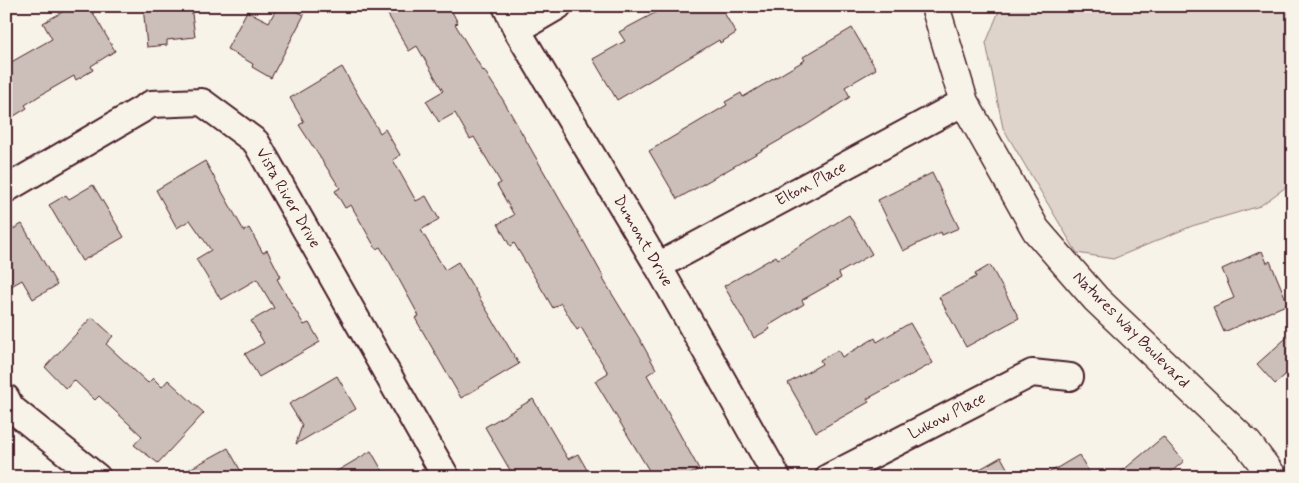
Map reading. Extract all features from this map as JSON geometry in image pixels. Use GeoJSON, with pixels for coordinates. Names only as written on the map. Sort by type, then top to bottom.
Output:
{"type":"FeatureCollection","features":[{"type":"Feature","properties":{"kind":"street","name":"Dumont Drive"},"geometry":{"type":"LineString","coordinates":[[506,6],[517,30],[658,266],[777,477]]}},
{"type":"Feature","properties":{"kind":"street"},"geometry":{"type":"LineString","coordinates":[[517,30],[558,6]]}},
{"type":"Feature","properties":{"kind":"street","name":"Natures Way Boulevard"},"geometry":{"type":"LineString","coordinates":[[935,6],[964,102],[1036,230],[1096,300],[1248,444],[1274,477]]}},
{"type":"Feature","properties":{"kind":"street","name":"Vista River Drive"},"geometry":{"type":"LineString","coordinates":[[6,189],[151,104],[202,102],[256,142],[446,477]]}},
{"type":"Feature","properties":{"kind":"street","name":"Elton Place"},"geometry":{"type":"LineString","coordinates":[[658,266],[964,102]]}},
{"type":"Feature","properties":{"kind":"street","name":"Lukow Place"},"geometry":{"type":"LineString","coordinates":[[829,477],[1032,373],[1070,377]]}},
{"type":"Feature","properties":{"kind":"street"},"geometry":{"type":"LineString","coordinates":[[6,398],[11,408],[97,477]]}},
{"type":"Feature","properties":{"kind":"shaded area"},"geometry":{"type":"Polygon","coordinates":[[[1001,6],[1293,6],[1293,182],[1260,206],[1192,226],[1113,259],[1077,253],[1003,128],[986,43],[1001,6]]]}},
{"type":"Feature","properties":{"kind":"building"},"geometry":{"type":"Polygon","coordinates":[[[73,6],[89,6],[115,51],[91,66],[93,70],[76,80],[74,76],[39,96],[25,105],[27,108],[6,121],[6,65],[52,39],[43,23],[73,6]]]}},
{"type":"Feature","properties":{"kind":"building"},"geometry":{"type":"Polygon","coordinates":[[[143,6],[191,6],[195,37],[167,40],[167,45],[147,47],[143,6]]]}},
{"type":"Feature","properties":{"kind":"building"},"geometry":{"type":"Polygon","coordinates":[[[278,6],[286,6],[304,15],[271,78],[252,67],[253,64],[227,49],[247,11],[269,22],[278,6]]]}},
{"type":"Feature","properties":{"kind":"building"},"geometry":{"type":"Polygon","coordinates":[[[383,6],[449,6],[458,23],[455,24],[503,100],[603,279],[656,369],[647,375],[699,469],[686,477],[653,477],[595,381],[608,373],[581,327],[577,330],[561,303],[553,308],[514,243],[510,246],[498,224],[514,215],[497,185],[501,183],[474,137],[470,139],[455,113],[439,122],[426,101],[443,91],[417,46],[409,51],[383,6]]]}},
{"type":"Feature","properties":{"kind":"building"},"geometry":{"type":"Polygon","coordinates":[[[668,6],[720,6],[736,33],[720,43],[719,40],[617,100],[593,59],[625,41],[619,32],[668,6]]]}},
{"type":"Feature","properties":{"kind":"building"},"geometry":{"type":"Polygon","coordinates":[[[852,28],[876,69],[845,87],[850,97],[808,124],[677,199],[649,151],[727,105],[725,102],[741,93],[743,97],[805,60],[803,57],[852,28]]]}},
{"type":"Feature","properties":{"kind":"building"},"geometry":{"type":"Polygon","coordinates":[[[342,67],[380,133],[385,129],[400,155],[393,160],[416,201],[426,196],[439,219],[421,230],[445,270],[458,262],[519,364],[461,398],[415,318],[419,316],[389,261],[380,247],[376,249],[351,205],[345,208],[335,191],[340,188],[299,125],[304,122],[290,98],[342,67]]]}},
{"type":"Feature","properties":{"kind":"building"},"geometry":{"type":"Polygon","coordinates":[[[205,161],[244,231],[249,228],[263,253],[267,250],[281,277],[277,279],[304,325],[309,323],[320,342],[259,377],[245,354],[264,343],[251,321],[274,308],[257,279],[221,300],[196,259],[211,250],[190,220],[177,228],[156,190],[205,161]]]}},
{"type":"Feature","properties":{"kind":"building"},"geometry":{"type":"Polygon","coordinates":[[[932,173],[959,228],[942,235],[941,232],[903,251],[878,200],[932,173]]]}},
{"type":"Feature","properties":{"kind":"building"},"geometry":{"type":"Polygon","coordinates":[[[93,185],[124,237],[82,261],[49,205],[66,195],[69,199],[93,185]]]}},
{"type":"Feature","properties":{"kind":"building"},"geometry":{"type":"Polygon","coordinates":[[[849,215],[872,254],[839,273],[841,278],[802,300],[804,304],[768,326],[770,329],[754,338],[724,286],[776,256],[778,259],[849,215]]]}},
{"type":"Feature","properties":{"kind":"building"},"geometry":{"type":"Polygon","coordinates":[[[22,224],[57,285],[33,299],[22,280],[6,289],[6,233],[22,224]]]}},
{"type":"Feature","properties":{"kind":"building"},"geometry":{"type":"Polygon","coordinates":[[[1262,251],[1267,263],[1270,261],[1288,304],[1224,332],[1213,307],[1234,298],[1222,269],[1262,251]]]}},
{"type":"Feature","properties":{"kind":"building"},"geometry":{"type":"Polygon","coordinates":[[[990,265],[1019,318],[966,347],[939,297],[976,277],[975,274],[990,265]]]}},
{"type":"Feature","properties":{"kind":"building"},"geometry":{"type":"Polygon","coordinates":[[[92,317],[113,336],[106,344],[148,383],[153,378],[162,387],[168,380],[204,413],[158,463],[134,445],[142,436],[99,396],[95,400],[74,380],[66,389],[45,367],[92,317]]]}},
{"type":"Feature","properties":{"kind":"building"},"geometry":{"type":"Polygon","coordinates":[[[910,323],[933,363],[867,399],[869,402],[816,432],[788,383],[822,364],[820,360],[838,350],[842,357],[875,338],[877,342],[910,323]]]}},
{"type":"Feature","properties":{"kind":"building"},"geometry":{"type":"Polygon","coordinates":[[[1293,332],[1293,368],[1275,384],[1257,364],[1293,332]]]}},
{"type":"Feature","properties":{"kind":"building"},"geometry":{"type":"Polygon","coordinates":[[[337,376],[356,409],[296,444],[302,425],[289,404],[337,376]]]}},
{"type":"Feature","properties":{"kind":"building"},"geometry":{"type":"Polygon","coordinates":[[[533,399],[568,459],[578,454],[591,477],[514,477],[485,427],[533,399]]]}},
{"type":"Feature","properties":{"kind":"building"},"geometry":{"type":"Polygon","coordinates":[[[1163,437],[1184,461],[1165,477],[1115,477],[1163,437]]]}},
{"type":"Feature","properties":{"kind":"building"},"geometry":{"type":"Polygon","coordinates":[[[228,448],[244,477],[175,477],[228,448]]]}},
{"type":"Feature","properties":{"kind":"building"},"geometry":{"type":"Polygon","coordinates":[[[371,451],[386,477],[327,477],[371,451]]]}},
{"type":"Feature","properties":{"kind":"building"},"geometry":{"type":"Polygon","coordinates":[[[1079,455],[1092,477],[1042,477],[1079,455]]]}},
{"type":"Feature","properties":{"kind":"building"},"geometry":{"type":"Polygon","coordinates":[[[1001,457],[1012,477],[966,477],[1001,457]]]}}]}
